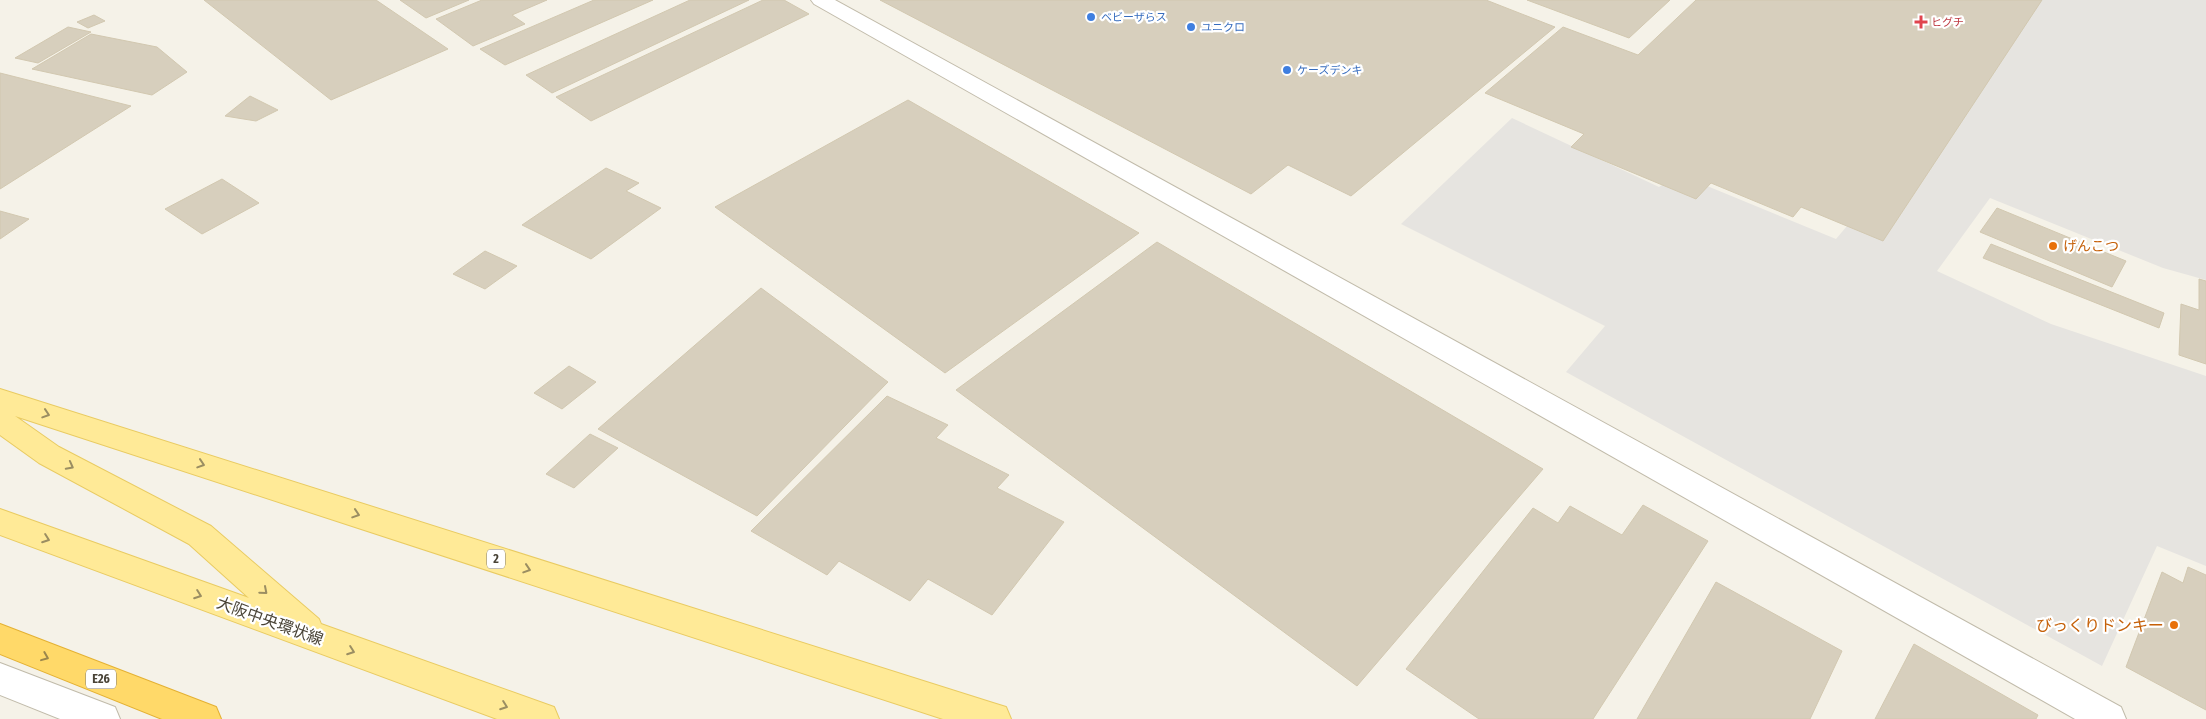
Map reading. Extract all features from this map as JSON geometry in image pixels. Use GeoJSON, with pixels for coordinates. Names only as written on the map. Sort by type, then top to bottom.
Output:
{"type":"FeatureCollection","features":[{"type":"Feature","properties":{"kind":"highway","name":"E26"},"geometry":{"type":"LineString","coordinates":[[0,639],[203,719]]}},
{"type":"Feature","properties":{"kind":"main road","name":"2"},"geometry":{"type":"LineString","coordinates":[[0,400],[993,719]]}},
{"type":"Feature","properties":{"kind":"main road"},"geometry":{"type":"LineString","coordinates":[[0,420],[49,455],[200,535],[318,639]]}},
{"type":"Feature","properties":{"kind":"main road","name":"大阪中央環状線"},"geometry":{"type":"LineString","coordinates":[[0,522],[541,719]]}},
{"type":"Feature","properties":{"kind":"street"},"geometry":{"type":"LineString","coordinates":[[821,0],[2108,719]]}},
{"type":"Feature","properties":{"kind":"street"},"geometry":{"type":"LineString","coordinates":[[0,679],[102,719]]}},
{"type":"Feature","properties":{"kind":"shaded area"},"geometry":{"type":"Polygon","coordinates":[[[2038,0],[2206,0],[2206,280],[2163,268],[1990,198],[1937,271],[2051,324],[2206,376],[2206,566],[2157,546],[2102,666],[1566,372],[1605,326],[1401,224],[1512,118],[1659,187],[1678,174],[1836,239],[2038,0]]]}},
{"type":"Feature","properties":{"kind":"building"},"geometry":{"type":"Polygon","coordinates":[[[204,0],[376,0],[448,49],[331,100],[204,0]]]}},
{"type":"Feature","properties":{"kind":"building"},"geometry":{"type":"Polygon","coordinates":[[[400,0],[469,0],[426,18],[400,0]]]}},
{"type":"Feature","properties":{"kind":"building"},"geometry":{"type":"Polygon","coordinates":[[[482,0],[547,0],[512,15],[525,24],[473,46],[436,19],[482,0]]]}},
{"type":"Feature","properties":{"kind":"building"},"geometry":{"type":"Polygon","coordinates":[[[594,0],[653,0],[505,65],[480,49],[594,0]]]}},
{"type":"Feature","properties":{"kind":"building"},"geometry":{"type":"Polygon","coordinates":[[[690,0],[749,0],[552,93],[526,75],[690,0]]]}},
{"type":"Feature","properties":{"kind":"building"},"geometry":{"type":"Polygon","coordinates":[[[763,0],[784,0],[809,14],[591,121],[556,97],[763,0]]]}},
{"type":"Feature","properties":{"kind":"building"},"geometry":{"type":"Polygon","coordinates":[[[880,0],[1486,0],[1555,27],[1351,196],[1288,165],[1251,194],[880,0]]]}},
{"type":"Feature","properties":{"kind":"building"},"geometry":{"type":"Polygon","coordinates":[[[1527,0],[1670,0],[1629,38],[1527,0]]]}},
{"type":"Feature","properties":{"kind":"building"},"geometry":{"type":"Polygon","coordinates":[[[1696,0],[2042,0],[1883,241],[1801,207],[1793,217],[1711,183],[1696,199],[1571,147],[1584,134],[1485,93],[1563,27],[1638,55],[1696,0]]]}},
{"type":"Feature","properties":{"kind":"building"},"geometry":{"type":"Polygon","coordinates":[[[94,15],[105,21],[88,28],[77,22],[94,15]]]}},
{"type":"Feature","properties":{"kind":"building"},"geometry":{"type":"Polygon","coordinates":[[[68,27],[91,32],[38,63],[15,58],[68,27]]]}},
{"type":"Feature","properties":{"kind":"building"},"geometry":{"type":"Polygon","coordinates":[[[91,34],[157,47],[187,72],[152,95],[32,69],[91,34]]]}},
{"type":"Feature","properties":{"kind":"building"},"geometry":{"type":"Polygon","coordinates":[[[0,73],[131,106],[0,189],[0,73]]]}},
{"type":"Feature","properties":{"kind":"building"},"geometry":{"type":"Polygon","coordinates":[[[250,96],[278,110],[256,121],[225,116],[250,96]]]}},
{"type":"Feature","properties":{"kind":"building"},"geometry":{"type":"Polygon","coordinates":[[[908,100],[1139,233],[945,373],[715,207],[908,100]]]}},
{"type":"Feature","properties":{"kind":"building"},"geometry":{"type":"Polygon","coordinates":[[[606,168],[639,183],[626,191],[661,208],[591,259],[522,225],[606,168]]]}},
{"type":"Feature","properties":{"kind":"building"},"geometry":{"type":"Polygon","coordinates":[[[222,179],[259,203],[202,234],[165,209],[222,179]]]}},
{"type":"Feature","properties":{"kind":"building","name":"げんこつ"},"geometry":{"type":"Polygon","coordinates":[[[1997,208],[2126,261],[2112,287],[1980,232],[1997,208]]]}},
{"type":"Feature","properties":{"kind":"building"},"geometry":{"type":"Polygon","coordinates":[[[0,211],[29,219],[0,239],[0,211]]]}},
{"type":"Feature","properties":{"kind":"building"},"geometry":{"type":"Polygon","coordinates":[[[1157,242],[1543,469],[1357,686],[956,390],[1157,242]]]}},
{"type":"Feature","properties":{"kind":"building"},"geometry":{"type":"Polygon","coordinates":[[[1991,244],[2164,313],[2159,328],[1983,258],[1991,244]]]}},
{"type":"Feature","properties":{"kind":"building"},"geometry":{"type":"Polygon","coordinates":[[[485,251],[517,266],[485,289],[453,274],[485,251]]]}},
{"type":"Feature","properties":{"kind":"building"},"geometry":{"type":"Polygon","coordinates":[[[2199,279],[2206,281],[2206,364],[2179,355],[2181,304],[2199,310],[2199,279]]]}},
{"type":"Feature","properties":{"kind":"building"},"geometry":{"type":"Polygon","coordinates":[[[761,288],[888,382],[757,516],[598,429],[761,288]]]}},
{"type":"Feature","properties":{"kind":"building"},"geometry":{"type":"Polygon","coordinates":[[[569,366],[596,382],[562,409],[534,393],[569,366]]]}},
{"type":"Feature","properties":{"kind":"building"},"geometry":{"type":"Polygon","coordinates":[[[887,396],[948,425],[936,438],[1009,475],[997,488],[1064,522],[992,615],[928,579],[910,601],[839,561],[827,575],[751,531],[887,396]]]}},
{"type":"Feature","properties":{"kind":"building"},"geometry":{"type":"Polygon","coordinates":[[[590,434],[618,448],[574,488],[546,474],[590,434]]]}},
{"type":"Feature","properties":{"kind":"building"},"geometry":{"type":"Polygon","coordinates":[[[1643,505],[1708,541],[1593,719],[1479,719],[1406,669],[1533,508],[1558,523],[1570,506],[1622,535],[1643,505]]]}},
{"type":"Feature","properties":{"kind":"building","name":"びっくりドンキー"},"geometry":{"type":"Polygon","coordinates":[[[2188,567],[2206,575],[2206,710],[2126,667],[2162,572],[2183,583],[2188,567]]]}},
{"type":"Feature","properties":{"kind":"building"},"geometry":{"type":"Polygon","coordinates":[[[1716,582],[1842,651],[1810,719],[1637,719],[1716,582]]]}},
{"type":"Feature","properties":{"kind":"building"},"geometry":{"type":"Polygon","coordinates":[[[1914,644],[2038,715],[2036,719],[1875,719],[1914,644]]]}},
{"type":"Feature","properties":{"kind":"place","name":"ベビーザらス"},"geometry":{"type":"Point","coordinates":[1091,17]}},
{"type":"Feature","properties":{"kind":"place","name":"ヒグチ"},"geometry":{"type":"Point","coordinates":[1921,22]}},
{"type":"Feature","properties":{"kind":"place","name":"ユニクロ"},"geometry":{"type":"Point","coordinates":[1191,27]}},
{"type":"Feature","properties":{"kind":"place","name":"ケーズデンキ"},"geometry":{"type":"Point","coordinates":[1287,70]}},
{"type":"Feature","properties":{"kind":"place","name":"げんこつ"},"geometry":{"type":"Point","coordinates":[2053,246]}},
{"type":"Feature","properties":{"kind":"place","name":"びっくりドンキー"},"geometry":{"type":"Point","coordinates":[2174,625]}}]}
